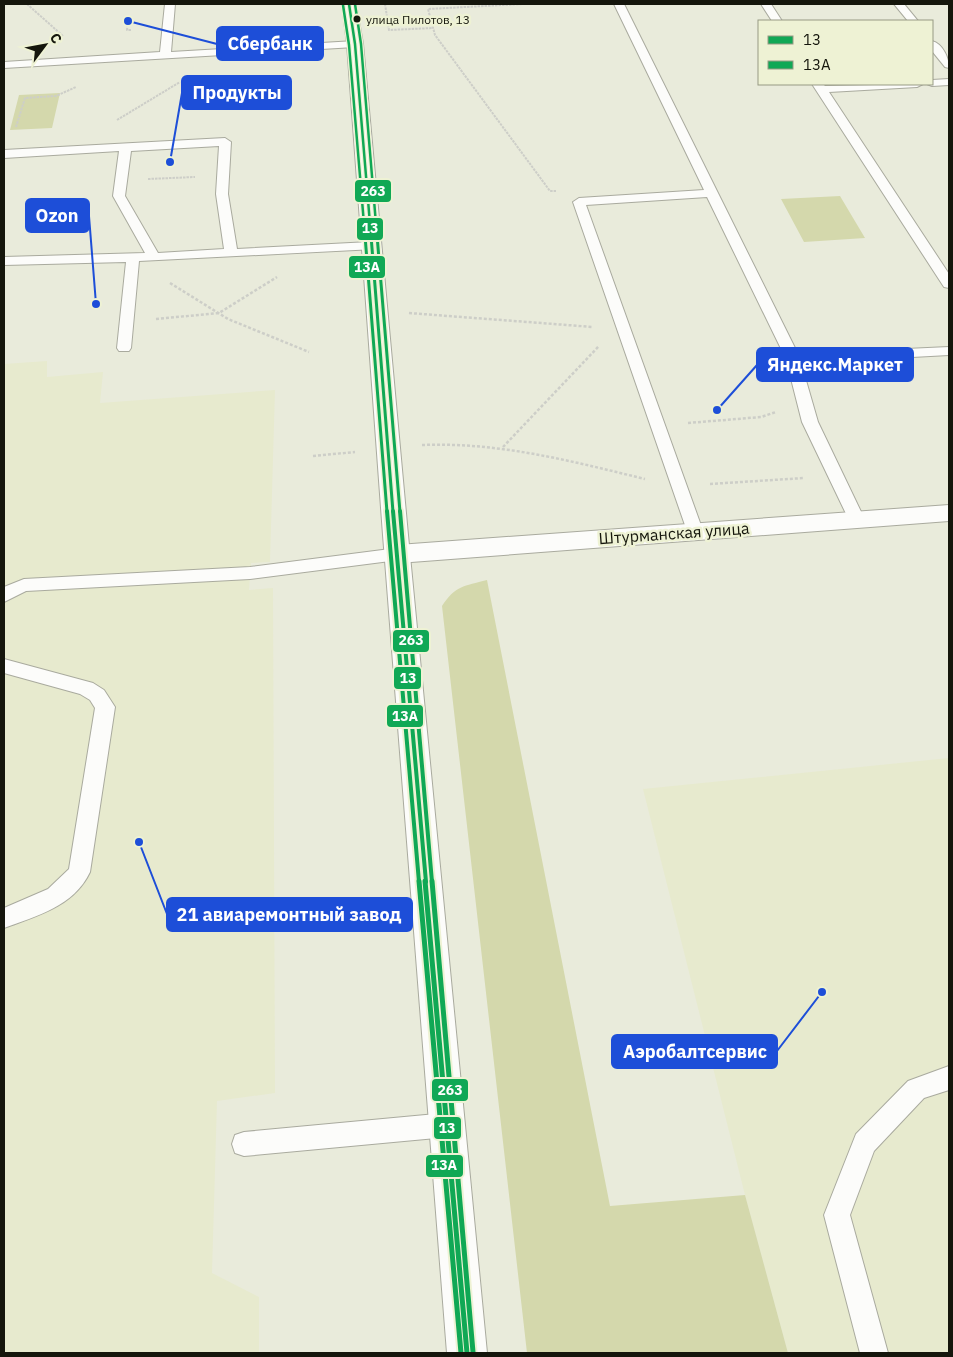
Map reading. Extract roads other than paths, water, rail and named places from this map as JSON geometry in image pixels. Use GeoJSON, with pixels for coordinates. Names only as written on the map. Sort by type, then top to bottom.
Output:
{"type":"FeatureCollection","features":[{"type":"Feature","properties":{"kind":"street"},"geometry":{"type":"LineString","coordinates":[[349,4],[467,1353]]}},
{"type":"Feature","properties":{"kind":"street","name":"Штурманская улица"},"geometry":{"type":"LineString","coordinates":[[398,554],[949,513]]}},
{"type":"Feature","properties":{"kind":"lane"},"geometry":{"type":"LineString","coordinates":[[165,54],[170,4]]}},
{"type":"Feature","properties":{"kind":"lane"},"geometry":{"type":"LineString","coordinates":[[619,4],[793,359],[810,422],[856,520]]}},
{"type":"Feature","properties":{"kind":"lane"},"geometry":{"type":"LineString","coordinates":[[766,4],[776,20]]}},
{"type":"Feature","properties":{"kind":"lane"},"geometry":{"type":"LineString","coordinates":[[899,4],[912,20]]}},
{"type":"Feature","properties":{"kind":"lane"},"geometry":{"type":"LineString","coordinates":[[4,65],[354,44]]}},
{"type":"Feature","properties":{"kind":"lane"},"geometry":{"type":"LineString","coordinates":[[933,45],[949,65]]}},
{"type":"Feature","properties":{"kind":"lane"},"geometry":{"type":"LineString","coordinates":[[933,83],[949,82]]}},
{"type":"Feature","properties":{"kind":"lane"},"geometry":{"type":"LineString","coordinates":[[820,86],[868,85]]}},
{"type":"Feature","properties":{"kind":"lane"},"geometry":{"type":"LineString","coordinates":[[820,86],[949,284]]}},
{"type":"Feature","properties":{"kind":"lane"},"geometry":{"type":"LineString","coordinates":[[4,154],[224,142],[222,194],[231,253]]}},
{"type":"Feature","properties":{"kind":"lane"},"geometry":{"type":"LineString","coordinates":[[126,147],[119,196],[132,223],[154,257]]}},
{"type":"Feature","properties":{"kind":"lane"},"geometry":{"type":"LineString","coordinates":[[695,531],[579,202],[712,193]]}},
{"type":"Feature","properties":{"kind":"lane"},"geometry":{"type":"LineString","coordinates":[[4,261],[132,263],[154,257],[370,246]]}},
{"type":"Feature","properties":{"kind":"lane"},"geometry":{"type":"LineString","coordinates":[[124,348],[132,263]]}},
{"type":"Feature","properties":{"kind":"lane"},"geometry":{"type":"LineString","coordinates":[[793,359],[949,351]]}},
{"type":"Feature","properties":{"kind":"lane"},"geometry":{"type":"LineString","coordinates":[[4,596],[8,592],[24,585],[250,573],[398,554]]}},
{"type":"Feature","properties":{"kind":"lane"},"geometry":{"type":"LineString","coordinates":[[4,666],[86,688],[97,695],[105,707],[79,872],[73,884],[61,893],[31,908],[4,918]]}},
{"type":"Feature","properties":{"kind":"lane"},"geometry":{"type":"LineString","coordinates":[[874,1353],[837,1215],[865,1143],[916,1089],[949,1078]]}},
{"type":"Feature","properties":{"kind":"lane"},"geometry":{"type":"LineString","coordinates":[[244,1144],[447,1125]]}},
{"type":"Feature","properties":{"kind":"place","name":"улица Пилотов, 13"},"geometry":{"type":"Point","coordinates":[357,19]}},
{"type":"Feature","properties":{"kind":"place","name":"Сбербанк"},"geometry":{"type":"Point","coordinates":[128,21]}},
{"type":"Feature","properties":{"kind":"place","name":"Продукты"},"geometry":{"type":"Point","coordinates":[170,162]}},
{"type":"Feature","properties":{"kind":"place","name":"Ozon"},"geometry":{"type":"Point","coordinates":[96,304]}},
{"type":"Feature","properties":{"kind":"place","name":"Яндекс.Маркет"},"geometry":{"type":"Point","coordinates":[717,410]}},
{"type":"Feature","properties":{"kind":"place","name":"21 авиаремонтный завод"},"geometry":{"type":"Point","coordinates":[139,842]}},
{"type":"Feature","properties":{"kind":"place","name":"Аэробалтсервис"},"geometry":{"type":"Point","coordinates":[822,992]}}]}
